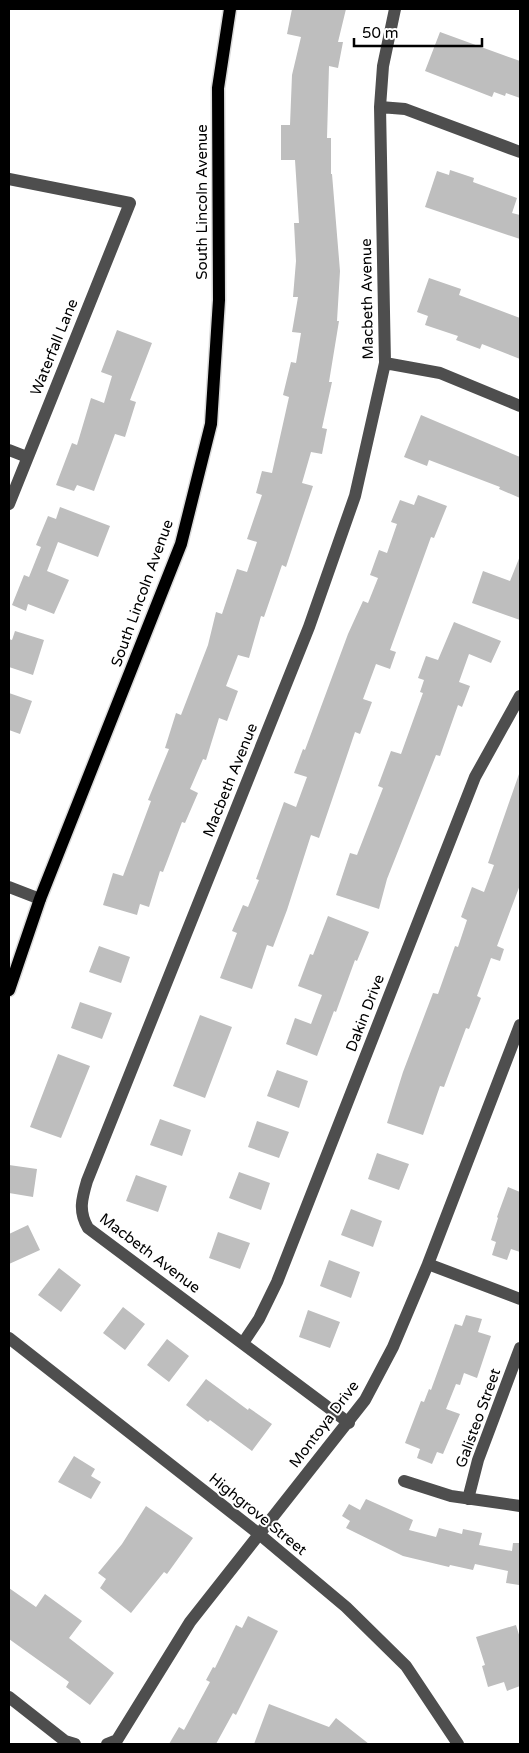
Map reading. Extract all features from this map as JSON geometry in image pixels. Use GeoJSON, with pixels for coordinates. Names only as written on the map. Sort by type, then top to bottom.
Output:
{"type":"FeatureCollection","features":[{"type":"Feature","properties":{"kind":"main road","name":"South Lincoln Avenue"},"geometry":{"type":"LineString","coordinates":[[9,990],[40,899],[181,544],[211,424],[219,300],[218,88],[230,9]]}},
{"type":"Feature","properties":{"kind":"street","name":"Macbeth Avenue"},"geometry":{"type":"LineString","coordinates":[[349,1423],[88,1228],[81,1218],[80,1207],[95,1162],[309,627],[355,496],[384,363],[380,107],[383,66],[395,9]]}},
{"type":"Feature","properties":{"kind":"street"},"geometry":{"type":"LineString","coordinates":[[380,107],[405,109],[520,152]]}},
{"type":"Feature","properties":{"kind":"street","name":"Waterfall Lane"},"geometry":{"type":"LineString","coordinates":[[9,179],[130,203],[9,504]]}},
{"type":"Feature","properties":{"kind":"street"},"geometry":{"type":"LineString","coordinates":[[384,363],[440,373],[520,406]]}},
{"type":"Feature","properties":{"kind":"street"},"geometry":{"type":"LineString","coordinates":[[9,450],[27,457]]}},
{"type":"Feature","properties":{"kind":"street","name":"Dakin Drive"},"geometry":{"type":"LineString","coordinates":[[244,1343],[259,1319],[277,1282],[475,777],[520,696]]}},
{"type":"Feature","properties":{"kind":"street"},"geometry":{"type":"LineString","coordinates":[[9,887],[40,899]]}},
{"type":"Feature","properties":{"kind":"street","name":"Montoya Drive"},"geometry":{"type":"LineString","coordinates":[[106,1744],[117,1740],[190,1622],[349,1423],[365,1400],[393,1347],[428,1264],[520,1025]]}},
{"type":"Feature","properties":{"kind":"street"},"geometry":{"type":"LineString","coordinates":[[428,1264],[520,1299]]}},
{"type":"Feature","properties":{"kind":"street","name":"Highgrove Street"},"geometry":{"type":"LineString","coordinates":[[9,1338],[259,1534],[346,1607],[406,1666],[458,1744]]}},
{"type":"Feature","properties":{"kind":"street","name":"Galisteo Street"},"geometry":{"type":"LineString","coordinates":[[468,1499],[478,1460],[520,1348]]}},
{"type":"Feature","properties":{"kind":"street"},"geometry":{"type":"LineString","coordinates":[[404,1481],[468,1499],[520,1506]]}},
{"type":"Feature","properties":{"kind":"street"},"geometry":{"type":"LineString","coordinates":[[9,1697],[66,1741],[75,1744]]}},
{"type":"Feature","properties":{"kind":"building"},"geometry":{"type":"Polygon","coordinates":[[[292,9],[346,9],[338,42],[343,42],[338,68],[329,66],[327,138],[331,138],[331,174],[340,271],[337,321],[339,321],[329,382],[332,382],[322,428],[327,429],[322,454],[311,452],[302,483],[313,486],[286,567],[282,565],[264,617],[261,616],[249,658],[238,655],[226,686],[238,691],[227,721],[219,718],[206,760],[203,759],[190,789],[198,793],[185,823],[182,822],[163,872],[160,871],[149,907],[140,904],[137,915],[103,905],[113,873],[123,876],[151,801],[148,800],[169,749],[165,748],[176,713],[181,715],[208,645],[216,612],[222,614],[237,569],[247,572],[257,542],[247,539],[262,495],[256,493],[262,471],[272,473],[289,397],[283,395],[291,362],[296,363],[301,333],[292,332],[298,297],[293,297],[296,261],[294,223],[299,223],[295,160],[281,160],[281,125],[290,125],[292,75],[301,37],[287,34],[292,9]]]}},
{"type":"Feature","properties":{"kind":"building"},"geometry":{"type":"Polygon","coordinates":[[[440,32],[520,61],[520,98],[506,93],[505,96],[494,92],[492,97],[425,71],[440,32]]]}},
{"type":"Feature","properties":{"kind":"building"},"geometry":{"type":"Polygon","coordinates":[[[450,170],[474,178],[473,182],[517,198],[512,213],[520,215],[520,239],[425,207],[437,171],[449,175],[450,170]]]}},
{"type":"Feature","properties":{"kind":"building"},"geometry":{"type":"Polygon","coordinates":[[[429,278],[461,289],[459,295],[520,318],[520,359],[482,344],[480,349],[456,340],[458,336],[425,325],[428,316],[417,312],[429,278]]]}},
{"type":"Feature","properties":{"kind":"building"},"geometry":{"type":"Polygon","coordinates":[[[117,330],[152,343],[130,400],[136,402],[125,437],[115,434],[94,491],[77,485],[74,491],[56,485],[72,443],[77,445],[91,398],[104,403],[112,376],[101,372],[117,330]]]}},
{"type":"Feature","properties":{"kind":"building"},"geometry":{"type":"Polygon","coordinates":[[[421,415],[520,457],[520,498],[499,489],[500,487],[429,460],[427,466],[404,457],[421,415]]]}},
{"type":"Feature","properties":{"kind":"building"},"geometry":{"type":"Polygon","coordinates":[[[418,495],[447,506],[434,538],[431,537],[390,650],[396,652],[390,669],[376,664],[363,699],[372,702],[360,734],[355,732],[319,838],[311,835],[273,947],[267,945],[252,989],[220,978],[237,933],[232,931],[243,905],[248,907],[259,880],[256,879],[284,802],[296,807],[307,777],[294,773],[303,749],[305,750],[348,634],[363,601],[368,603],[378,578],[370,575],[379,550],[387,553],[397,524],[391,522],[400,500],[414,505],[418,495]]]}},
{"type":"Feature","properties":{"kind":"building"},"geometry":{"type":"Polygon","coordinates":[[[60,507],[110,526],[98,557],[58,542],[47,571],[69,580],[54,614],[28,604],[26,611],[12,605],[24,575],[29,577],[41,547],[36,545],[48,516],[56,519],[60,507]]]}},
{"type":"Feature","properties":{"kind":"building"},"geometry":{"type":"Polygon","coordinates":[[[520,556],[520,620],[472,603],[483,571],[510,581],[520,556]]]}},
{"type":"Feature","properties":{"kind":"building"},"geometry":{"type":"Polygon","coordinates":[[[454,622],[501,641],[491,663],[469,654],[459,682],[470,686],[462,707],[458,705],[440,756],[436,755],[387,879],[379,909],[336,895],[350,853],[357,855],[383,788],[378,786],[391,751],[401,754],[423,693],[420,692],[424,680],[418,678],[426,656],[438,660],[454,622]]]}},
{"type":"Feature","properties":{"kind":"building"},"geometry":{"type":"Polygon","coordinates":[[[15,631],[44,640],[33,675],[9,667],[9,639],[12,640],[15,631]]]}},
{"type":"Feature","properties":{"kind":"building"},"geometry":{"type":"Polygon","coordinates":[[[9,693],[32,701],[20,734],[9,730],[9,693]]]}},
{"type":"Feature","properties":{"kind":"building"},"geometry":{"type":"Polygon","coordinates":[[[519,774],[520,885],[497,946],[504,949],[500,961],[491,958],[477,996],[481,998],[469,1029],[466,1028],[444,1087],[440,1086],[423,1135],[387,1123],[403,1072],[433,993],[438,994],[455,946],[458,947],[467,920],[461,917],[472,887],[484,892],[494,865],[488,863],[519,774]]]}},
{"type":"Feature","properties":{"kind":"building"},"geometry":{"type":"Polygon","coordinates":[[[328,916],[369,932],[357,961],[355,960],[317,1056],[286,1044],[295,1018],[311,1024],[322,995],[298,986],[310,954],[313,955],[328,916]]]}},
{"type":"Feature","properties":{"kind":"building"},"geometry":{"type":"Polygon","coordinates":[[[99,946],[130,957],[121,983],[89,972],[99,946]]]}},
{"type":"Feature","properties":{"kind":"building"},"geometry":{"type":"Polygon","coordinates":[[[80,1002],[112,1013],[102,1039],[71,1028],[80,1002]]]}},
{"type":"Feature","properties":{"kind":"building"},"geometry":{"type":"Polygon","coordinates":[[[200,1015],[232,1027],[205,1098],[173,1086],[200,1015]]]}},
{"type":"Feature","properties":{"kind":"building"},"geometry":{"type":"Polygon","coordinates":[[[58,1054],[90,1066],[61,1138],[30,1127],[58,1054]]]}},
{"type":"Feature","properties":{"kind":"building"},"geometry":{"type":"Polygon","coordinates":[[[277,1070],[308,1081],[299,1108],[267,1096],[277,1070]]]}},
{"type":"Feature","properties":{"kind":"building"},"geometry":{"type":"Polygon","coordinates":[[[160,1119],[191,1130],[182,1156],[150,1145],[160,1119]]]}},
{"type":"Feature","properties":{"kind":"building"},"geometry":{"type":"Polygon","coordinates":[[[257,1121],[289,1132],[279,1158],[248,1147],[257,1121]]]}},
{"type":"Feature","properties":{"kind":"building"},"geometry":{"type":"Polygon","coordinates":[[[377,1153],[409,1164],[399,1190],[368,1179],[377,1153]]]}},
{"type":"Feature","properties":{"kind":"building"},"geometry":{"type":"Polygon","coordinates":[[[9,1165],[37,1169],[33,1197],[9,1193],[9,1165]]]}},
{"type":"Feature","properties":{"kind":"building"},"geometry":{"type":"Polygon","coordinates":[[[239,1172],[270,1183],[261,1210],[229,1198],[239,1172]]]}},
{"type":"Feature","properties":{"kind":"building"},"geometry":{"type":"Polygon","coordinates":[[[136,1175],[167,1186],[158,1212],[126,1201],[136,1175]]]}},
{"type":"Feature","properties":{"kind":"building"},"geometry":{"type":"Polygon","coordinates":[[[508,1187],[520,1192],[520,1252],[511,1249],[507,1260],[492,1255],[496,1242],[491,1240],[508,1187]]]}},
{"type":"Feature","properties":{"kind":"building"},"geometry":{"type":"Polygon","coordinates":[[[351,1209],[382,1221],[373,1247],[341,1235],[351,1209]]]}},
{"type":"Feature","properties":{"kind":"building"},"geometry":{"type":"Polygon","coordinates":[[[28,1225],[40,1250],[9,1264],[9,1234],[28,1225]]]}},
{"type":"Feature","properties":{"kind":"building"},"geometry":{"type":"Polygon","coordinates":[[[218,1232],[250,1243],[240,1269],[209,1258],[218,1232]]]}},
{"type":"Feature","properties":{"kind":"building"},"geometry":{"type":"Polygon","coordinates":[[[329,1260],[360,1272],[351,1298],[320,1286],[329,1260]]]}},
{"type":"Feature","properties":{"kind":"building"},"geometry":{"type":"Polygon","coordinates":[[[59,1268],[81,1285],[61,1312],[38,1295],[59,1268]]]}},
{"type":"Feature","properties":{"kind":"building"},"geometry":{"type":"Polygon","coordinates":[[[123,1307],[145,1324],[125,1350],[103,1333],[123,1307]]]}},
{"type":"Feature","properties":{"kind":"building"},"geometry":{"type":"Polygon","coordinates":[[[308,1310],[340,1322],[330,1348],[299,1337],[308,1310]]]}},
{"type":"Feature","properties":{"kind":"building"},"geometry":{"type":"Polygon","coordinates":[[[466,1315],[482,1319],[478,1332],[491,1336],[477,1378],[464,1373],[460,1385],[456,1384],[446,1409],[460,1414],[443,1454],[437,1452],[432,1464],[417,1458],[420,1449],[405,1443],[421,1401],[424,1402],[429,1389],[431,1390],[455,1324],[462,1326],[466,1315]]]}},
{"type":"Feature","properties":{"kind":"building"},"geometry":{"type":"Polygon","coordinates":[[[167,1339],[189,1356],[169,1382],[147,1365],[167,1339]]]}},
{"type":"Feature","properties":{"kind":"building"},"geometry":{"type":"Polygon","coordinates":[[[206,1379],[248,1410],[249,1408],[272,1424],[252,1451],[186,1405],[206,1379]]]}},
{"type":"Feature","properties":{"kind":"building"},"geometry":{"type":"Polygon","coordinates":[[[74,1456],[95,1469],[91,1476],[101,1482],[91,1499],[58,1482],[74,1456]]]}},
{"type":"Feature","properties":{"kind":"building"},"geometry":{"type":"Polygon","coordinates":[[[366,1499],[413,1520],[409,1530],[436,1537],[439,1528],[462,1534],[463,1529],[482,1533],[479,1545],[512,1551],[513,1543],[520,1543],[519,1585],[506,1583],[508,1571],[475,1564],[473,1570],[450,1565],[449,1567],[403,1556],[346,1528],[350,1521],[342,1516],[349,1504],[360,1510],[366,1499]]]}},
{"type":"Feature","properties":{"kind":"building"},"geometry":{"type":"Polygon","coordinates":[[[146,1506],[193,1538],[167,1574],[164,1572],[131,1613],[100,1588],[106,1579],[98,1573],[122,1544],[146,1506]]]}},
{"type":"Feature","properties":{"kind":"building"},"geometry":{"type":"Polygon","coordinates":[[[9,1588],[36,1607],[45,1594],[82,1621],[69,1638],[114,1673],[90,1705],[66,1687],[69,1682],[9,1639],[9,1588]]]}},
{"type":"Feature","properties":{"kind":"building"},"geometry":{"type":"Polygon","coordinates":[[[248,1616],[278,1631],[236,1715],[233,1713],[216,1744],[169,1744],[179,1727],[184,1730],[210,1682],[206,1680],[213,1667],[215,1668],[236,1625],[242,1628],[248,1616]]]}},
{"type":"Feature","properties":{"kind":"building"},"geometry":{"type":"Polygon","coordinates":[[[516,1625],[520,1638],[520,1686],[507,1691],[504,1682],[488,1687],[482,1666],[485,1665],[476,1637],[516,1625]]]}},
{"type":"Feature","properties":{"kind":"building"},"geometry":{"type":"Polygon","coordinates":[[[269,1704],[329,1727],[336,1718],[369,1744],[254,1744],[269,1704]]]}}]}
